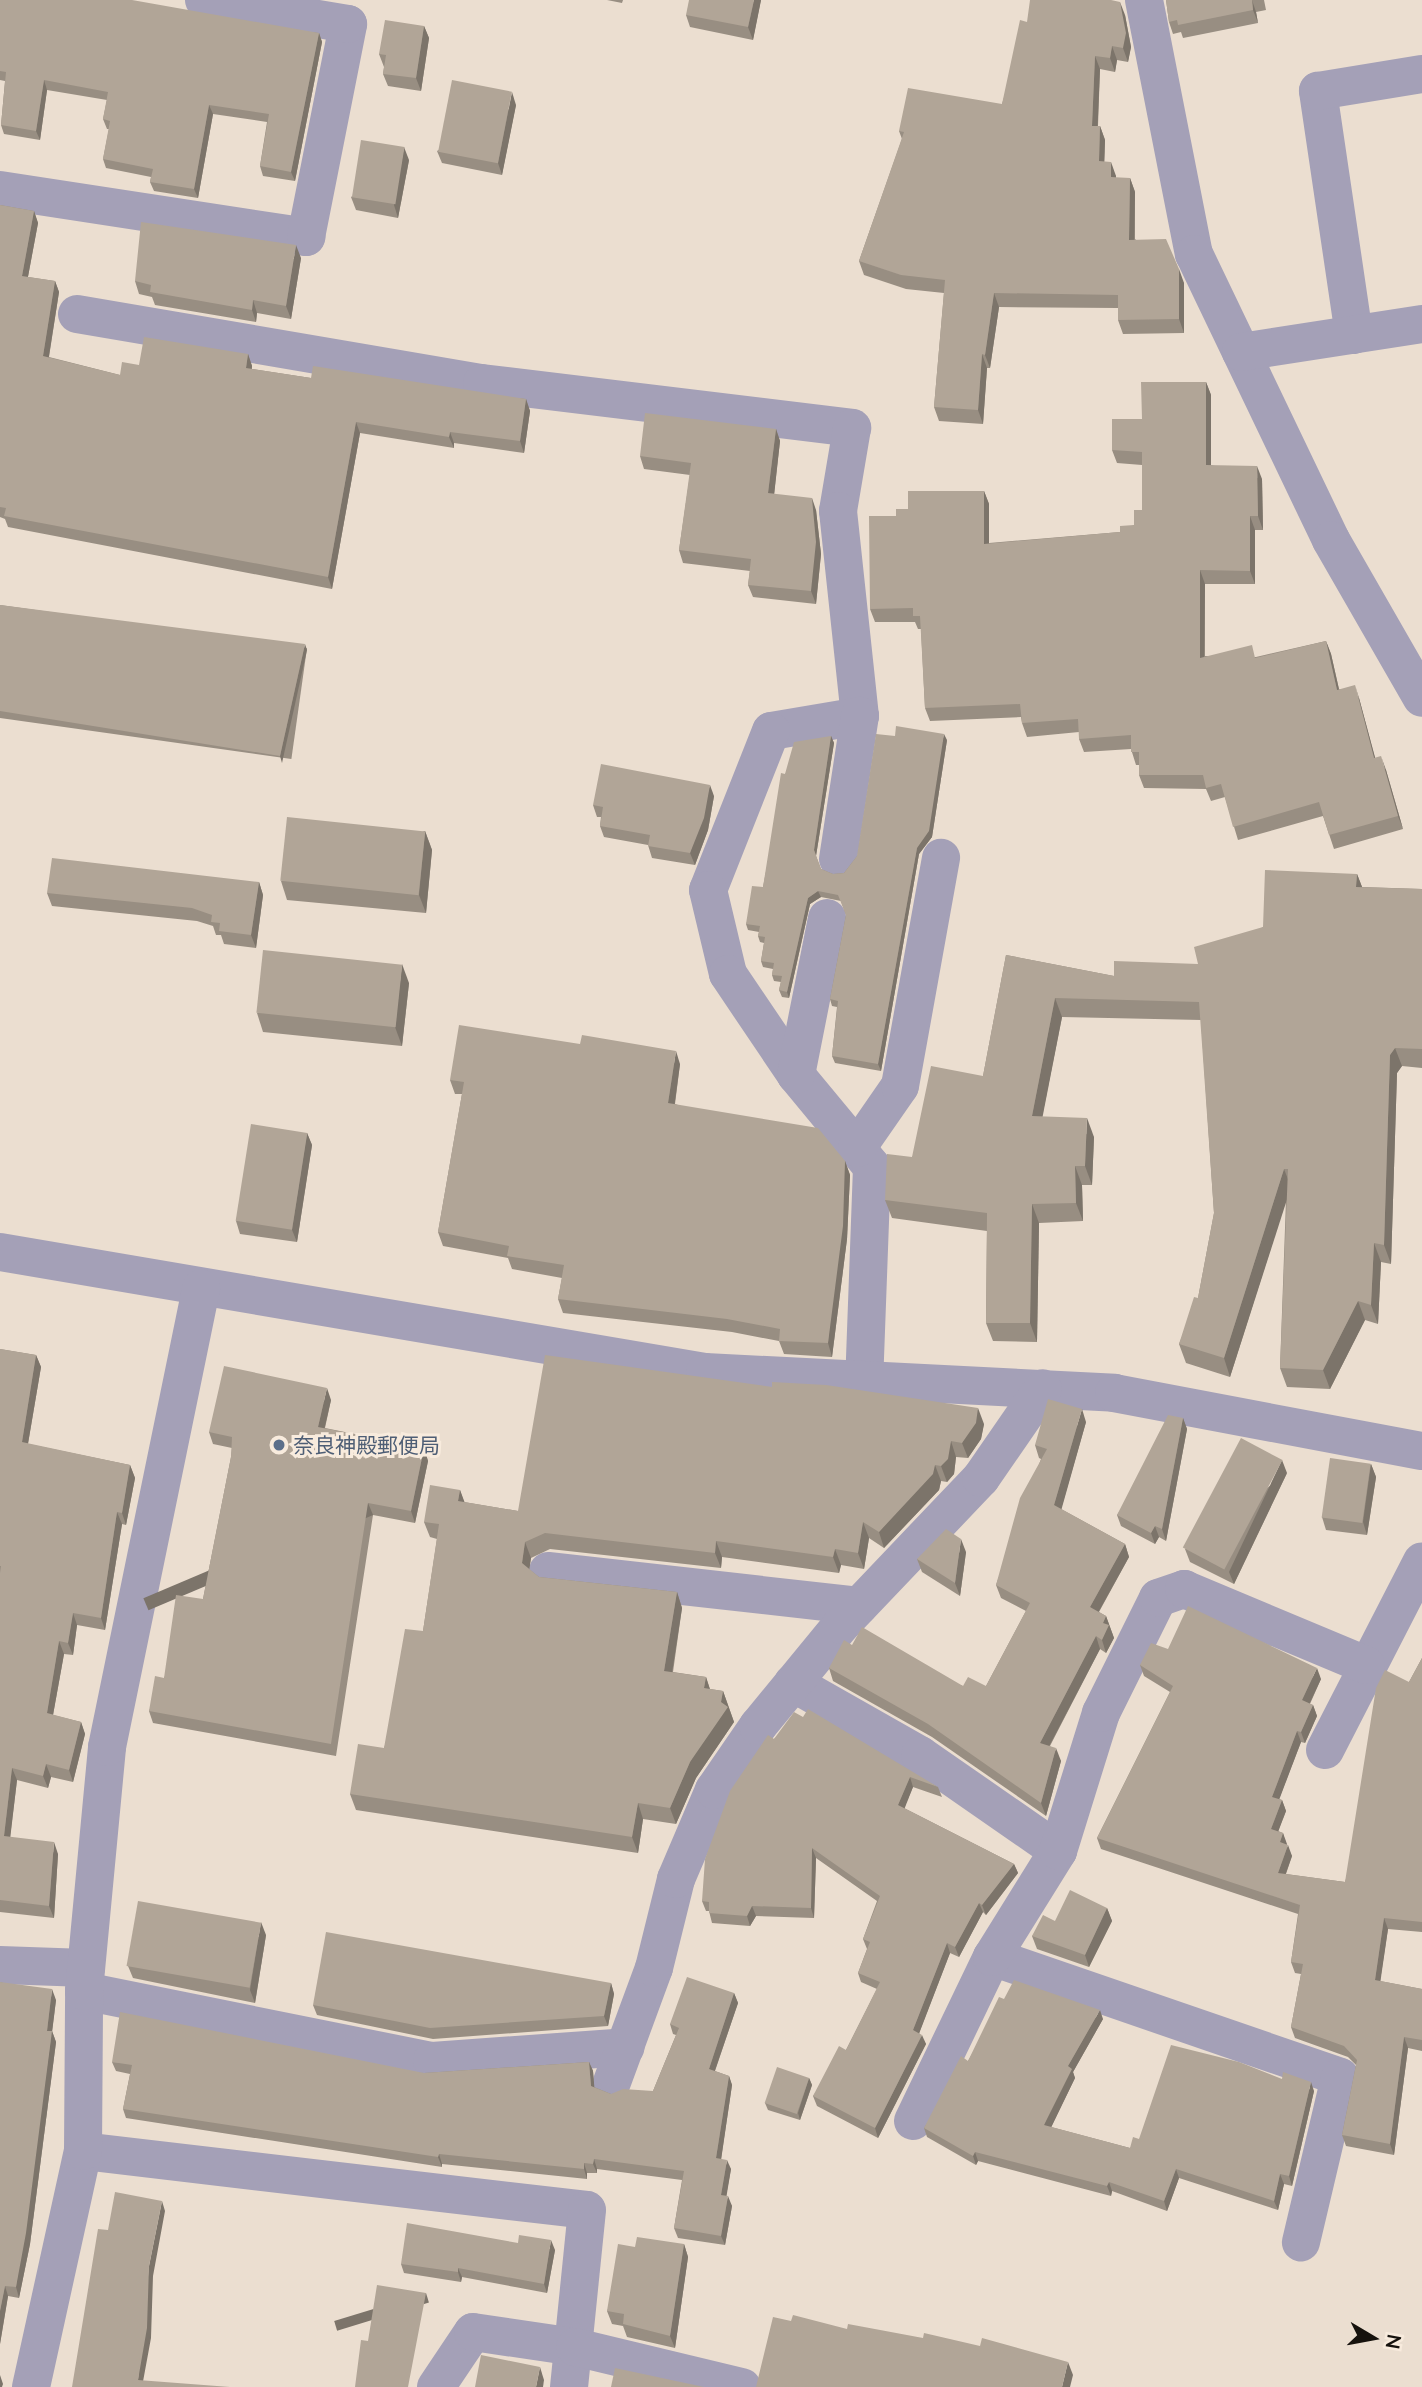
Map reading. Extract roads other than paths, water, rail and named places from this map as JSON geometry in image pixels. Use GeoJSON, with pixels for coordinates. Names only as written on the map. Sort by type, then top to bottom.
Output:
{"type":"FeatureCollection","features":[{"type":"Feature","properties":{"kind":"street"},"geometry":{"type":"LineString","coordinates":[[0,190],[306,237],[348,24],[204,0]]}},
{"type":"Feature","properties":{"kind":"street"},"geometry":{"type":"LineString","coordinates":[[1144,0],[1194,254],[1331,540],[1422,698]]}},
{"type":"Feature","properties":{"kind":"street"},"geometry":{"type":"LineString","coordinates":[[1354,335],[1318,91],[1422,74]]}},
{"type":"Feature","properties":{"kind":"street"},"geometry":{"type":"LineString","coordinates":[[77,314],[482,383],[852,428],[838,510],[860,716],[838,859]]}},
{"type":"Feature","properties":{"kind":"street"},"geometry":{"type":"LineString","coordinates":[[1241,352],[1422,324]]}},
{"type":"Feature","properties":{"kind":"street"},"geometry":{"type":"LineString","coordinates":[[860,716],[771,731],[708,890],[728,974],[796,1075],[872,1167],[864,1383]]}},
{"type":"Feature","properties":{"kind":"street"},"geometry":{"type":"LineString","coordinates":[[857,1148],[900,1086],[941,858]]}},
{"type":"Feature","properties":{"kind":"street"},"geometry":{"type":"LineString","coordinates":[[796,1075],[827,918]]}},
{"type":"Feature","properties":{"kind":"street"},"geometry":{"type":"LineString","coordinates":[[0,1252],[201,1289],[705,1372],[864,1383],[1043,1388],[1114,1393],[1422,1451]]}},
{"type":"Feature","properties":{"kind":"street"},"geometry":{"type":"LineString","coordinates":[[32,2387],[83,2151],[85,1980],[107,1747],[201,1289]]}},
{"type":"Feature","properties":{"kind":"street"},"geometry":{"type":"LineString","coordinates":[[612,2082],[654,1968],[676,1879],[714,1790],[793,1683],[859,1606],[981,1478],[1043,1388]]}},
{"type":"Feature","properties":{"kind":"street"},"geometry":{"type":"LineString","coordinates":[[1325,1750],[1366,1665],[1422,1561]]}},
{"type":"Feature","properties":{"kind":"street"},"geometry":{"type":"LineString","coordinates":[[548,1571],[859,1606]]}},
{"type":"Feature","properties":{"kind":"street"},"geometry":{"type":"LineString","coordinates":[[913,2121],[992,1957],[1058,1852],[1101,1713],[1158,1598],[1184,1589],[1366,1665]]}},
{"type":"Feature","properties":{"kind":"street"},"geometry":{"type":"LineString","coordinates":[[793,1683],[920,1755],[1058,1852]]}},
{"type":"Feature","properties":{"kind":"street"},"geometry":{"type":"LineString","coordinates":[[992,1957],[1340,2077],[1301,2242]]}},
{"type":"Feature","properties":{"kind":"street"},"geometry":{"type":"LineString","coordinates":[[0,1965],[85,1980],[432,2061],[625,2047]]}},
{"type":"Feature","properties":{"kind":"street"},"geometry":{"type":"LineString","coordinates":[[83,2151],[587,2210],[569,2387]]}},
{"type":"Feature","properties":{"kind":"street"},"geometry":{"type":"LineString","coordinates":[[436,2387],[474,2332],[575,2347],[742,2387]]}},
{"type":"Feature","properties":{"kind":"place","name":"奈良神殿郵便局"},"geometry":{"type":"Point","coordinates":[279,1445]}}]}
